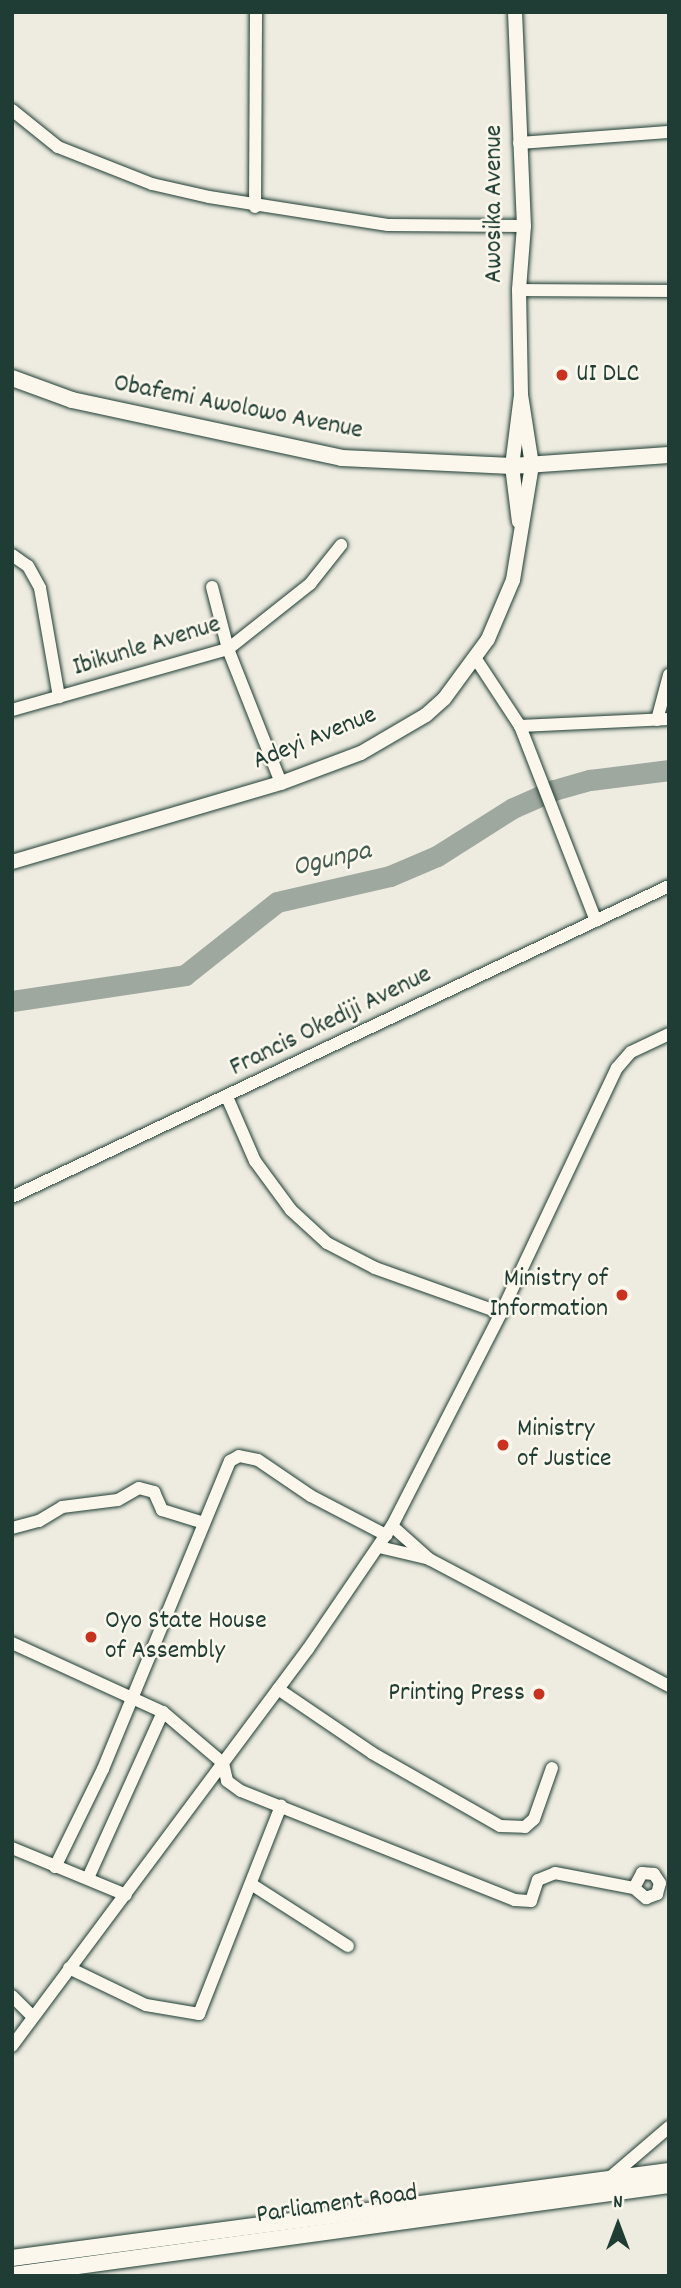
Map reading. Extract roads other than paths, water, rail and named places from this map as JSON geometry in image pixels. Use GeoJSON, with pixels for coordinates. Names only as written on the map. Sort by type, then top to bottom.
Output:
{"type":"FeatureCollection","features":[{"type":"Feature","properties":{"kind":"main road","name":"Obafemi Awolowo Avenue"},"geometry":{"type":"LineString","coordinates":[[12,378],[72,400],[342,458],[512,466],[669,455]]}},
{"type":"Feature","properties":{"kind":"main road","name":"Parliament Road"},"geometry":{"type":"LineString","coordinates":[[12,2275],[604,2186],[669,2171]]}},
{"type":"Feature","properties":{"kind":"main road","name":"Parliament Road"},"geometry":{"type":"LineString","coordinates":[[12,2258],[604,2186],[669,2185]]}},
{"type":"Feature","properties":{"kind":"street"},"geometry":{"type":"LineString","coordinates":[[255,207],[256,12]]}},
{"type":"Feature","properties":{"kind":"street","name":"Awosika Avenue"},"geometry":{"type":"LineString","coordinates":[[514,12],[524,226],[519,290],[521,395],[532,465]]}},
{"type":"Feature","properties":{"kind":"street"},"geometry":{"type":"LineString","coordinates":[[12,110],[58,147],[152,184],[255,207],[387,225],[524,226]]}},
{"type":"Feature","properties":{"kind":"street"},"geometry":{"type":"LineString","coordinates":[[519,144],[669,132]]}},
{"type":"Feature","properties":{"kind":"street"},"geometry":{"type":"LineString","coordinates":[[519,290],[669,291]]}},
{"type":"Feature","properties":{"kind":"street","name":"Awosika Avenue"},"geometry":{"type":"LineString","coordinates":[[512,466],[521,395]]}},
{"type":"Feature","properties":{"kind":"street","name":"Adeyi Avenue"},"geometry":{"type":"LineString","coordinates":[[12,862],[281,783],[362,753],[426,715],[476,659],[513,579],[532,465]]}},
{"type":"Feature","properties":{"kind":"street","name":"Adeyi Avenue"},"geometry":{"type":"LineString","coordinates":[[512,466],[520,527]]}},
{"type":"Feature","properties":{"kind":"street","name":"Ibikunle Avenue"},"geometry":{"type":"LineString","coordinates":[[12,710],[228,649],[310,584],[341,545]]}},
{"type":"Feature","properties":{"kind":"street"},"geometry":{"type":"LineString","coordinates":[[12,555],[29,566],[40,588],[59,697]]}},
{"type":"Feature","properties":{"kind":"street"},"geometry":{"type":"LineString","coordinates":[[212,587],[228,649],[281,783]]}},
{"type":"Feature","properties":{"kind":"street"},"geometry":{"type":"LineString","coordinates":[[476,659],[520,726],[550,797],[596,921]]}},
{"type":"Feature","properties":{"kind":"street"},"geometry":{"type":"LineString","coordinates":[[520,726],[663,720],[669,675]]}},
{"type":"Feature","properties":{"kind":"street","name":"Francis Okediji Avenue"},"geometry":{"type":"LineString","coordinates":[[12,1197],[669,886]]}},
{"type":"Feature","properties":{"kind":"street"},"geometry":{"type":"LineString","coordinates":[[12,2046],[31,2015],[126,1895],[278,1689],[389,1531],[501,1313],[617,1068],[631,1052],[669,1034]]}},
{"type":"Feature","properties":{"kind":"street"},"geometry":{"type":"LineString","coordinates":[[227,1097],[256,1161],[290,1209],[327,1243],[375,1268],[501,1313]]}},
{"type":"Feature","properties":{"kind":"street"},"geometry":{"type":"LineString","coordinates":[[55,1867],[103,1769],[131,1695],[230,1461],[239,1456],[258,1460],[311,1496],[389,1531],[429,1559],[669,1686]]}},
{"type":"Feature","properties":{"kind":"street"},"geometry":{"type":"LineString","coordinates":[[12,1528],[39,1521],[52,1510],[118,1500],[139,1488],[154,1492],[162,1510],[204,1522]]}},
{"type":"Feature","properties":{"kind":"street"},"geometry":{"type":"LineString","coordinates":[[379,1546],[429,1559]]}},
{"type":"Feature","properties":{"kind":"street"},"geometry":{"type":"LineString","coordinates":[[12,1643],[131,1695],[163,1712],[223,1763],[227,1781],[281,1806],[521,1902],[531,1901],[538,1880],[545,1874],[579,1875],[634,1888],[646,1898],[664,1892],[658,1878],[648,1872],[637,1876],[634,1888]]}},
{"type":"Feature","properties":{"kind":"street"},"geometry":{"type":"LineString","coordinates":[[278,1689],[372,1753],[500,1826],[525,1827],[534,1819],[552,1768]]}},
{"type":"Feature","properties":{"kind":"street"},"geometry":{"type":"LineString","coordinates":[[88,1878],[163,1712]]}},
{"type":"Feature","properties":{"kind":"street"},"geometry":{"type":"LineString","coordinates":[[69,1968],[146,2005],[199,2014],[281,1806]]}},
{"type":"Feature","properties":{"kind":"street"},"geometry":{"type":"LineString","coordinates":[[12,1847],[126,1895]]}},
{"type":"Feature","properties":{"kind":"street"},"geometry":{"type":"LineString","coordinates":[[251,1884],[348,1946]]}},
{"type":"Feature","properties":{"kind":"street"},"geometry":{"type":"LineString","coordinates":[[12,1996],[31,2015]]}},
{"type":"Feature","properties":{"kind":"street"},"geometry":{"type":"LineString","coordinates":[[604,2186],[669,2127]]}},
{"type":"Feature","properties":{"kind":"waterway","name":"Ogunpa"},"geometry":{"type":"LineString","coordinates":[[12,1001],[185,975],[277,902],[390,876],[437,856],[513,808],[554,790],[590,780],[669,770]]}},
{"type":"Feature","properties":{"kind":"place","name":"UI DLC"},"geometry":{"type":"Point","coordinates":[562,375]}},
{"type":"Feature","properties":{"kind":"place","name":"Ministry of Information"},"geometry":{"type":"Point","coordinates":[622,1295]}},
{"type":"Feature","properties":{"kind":"place","name":"Ministry of Justice"},"geometry":{"type":"Point","coordinates":[503,1445]}},
{"type":"Feature","properties":{"kind":"place","name":"Oyo State House of Assembly"},"geometry":{"type":"Point","coordinates":[91,1637]}},
{"type":"Feature","properties":{"kind":"place","name":"Printing Press"},"geometry":{"type":"Point","coordinates":[539,1694]}}]}
